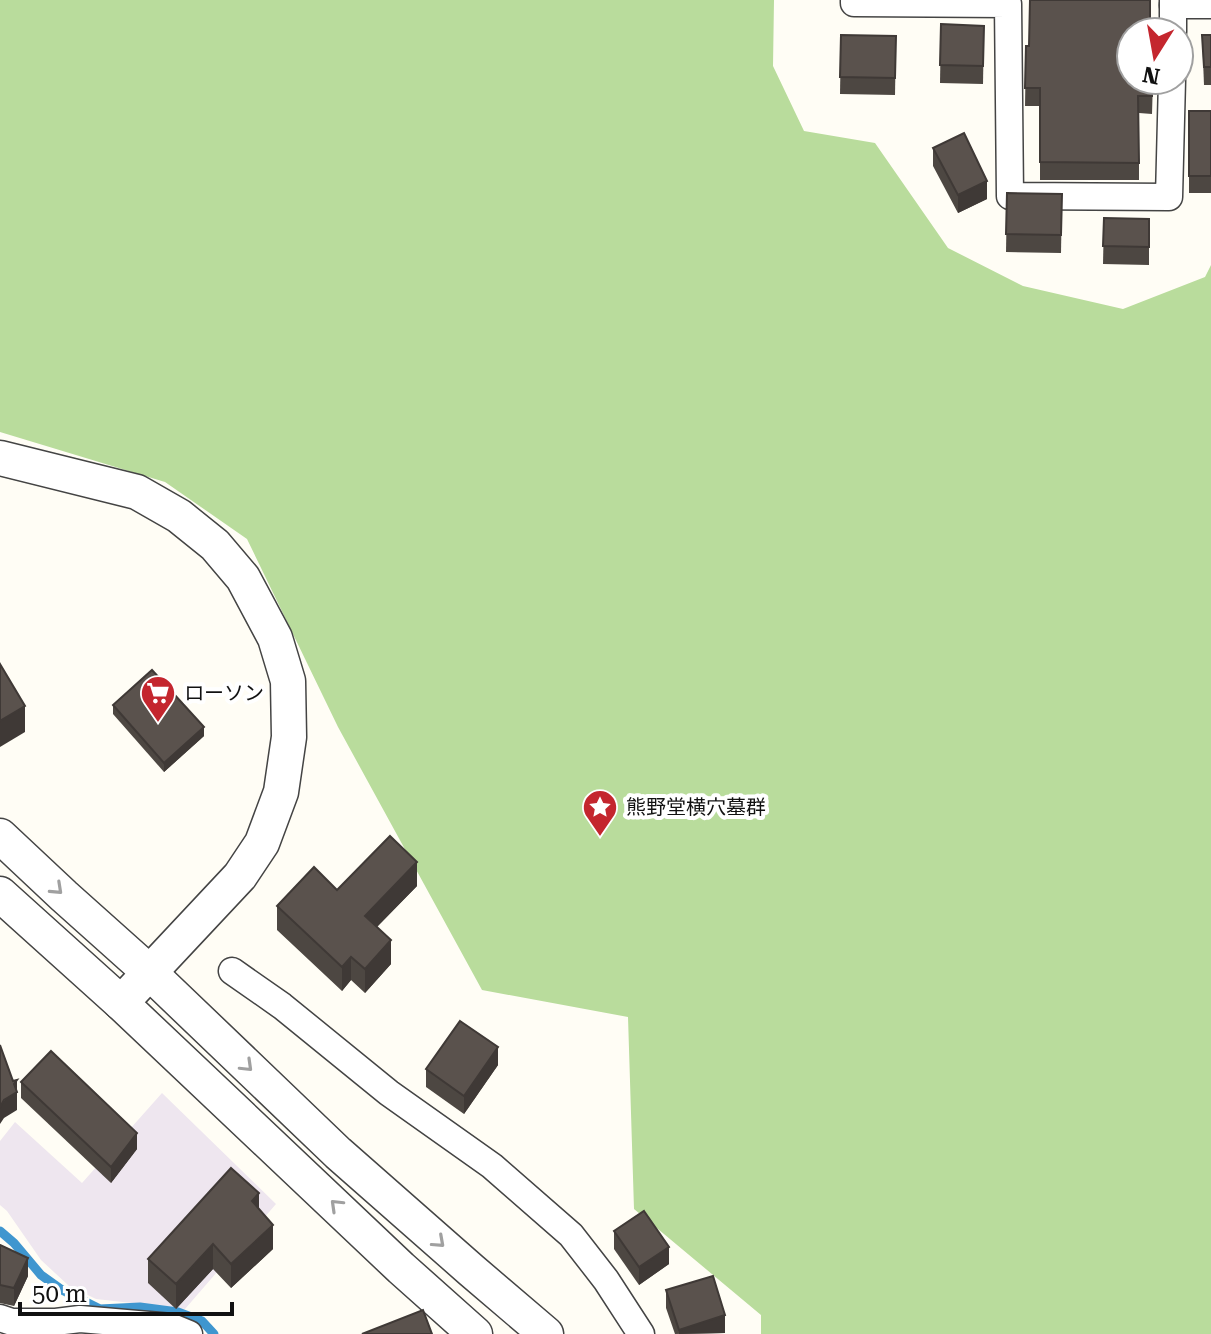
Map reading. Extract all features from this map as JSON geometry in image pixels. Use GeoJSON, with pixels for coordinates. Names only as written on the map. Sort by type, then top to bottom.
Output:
{"type":"FeatureCollection","features":[{"type":"Feature","properties":{"kind":"street"},"geometry":{"type":"LineString","coordinates":[[854,0],[854,3],[1008,4],[1010,196],[1169,197],[1172,96]]}},
{"type":"Feature","properties":{"kind":"street"},"geometry":{"type":"LineString","coordinates":[[1173,2],[1211,5]]}},
{"type":"Feature","properties":{"kind":"street"},"geometry":{"type":"LineString","coordinates":[[0,458],[137,492],[179,516],[215,545],[243,578],[275,638],[288,681],[289,737],[281,792],[262,843],[240,876],[121,1003]]}},
{"type":"Feature","properties":{"kind":"street"},"geometry":{"type":"LineString","coordinates":[[0,836],[149,972],[338,1153],[546,1334]]}},
{"type":"Feature","properties":{"kind":"street"},"geometry":{"type":"LineString","coordinates":[[0,894],[475,1334]]}},
{"type":"Feature","properties":{"kind":"street"},"geometry":{"type":"LineString","coordinates":[[232,971],[282,1006],[389,1093],[492,1166],[571,1235],[606,1280],[641,1334]]}},
{"type":"Feature","properties":{"kind":"street"},"geometry":{"type":"LineString","coordinates":[[0,1318],[12,1322],[95,1320],[172,1327],[189,1334]]}},
{"type":"Feature","properties":{"kind":"shaded area"},"geometry":{"type":"Polygon","coordinates":[[[162,1093],[276,1204],[185,1309],[96,1299],[69,1286],[41,1260],[0,1205],[0,1141],[15,1122],[82,1183],[162,1093]]]}},
{"type":"Feature","properties":{"kind":"green space"},"geometry":{"type":"Polygon","coordinates":[[[0,0],[774,0],[773,66],[804,131],[875,143],[948,248],[1023,286],[1123,309],[1205,277],[1211,265],[1211,1334],[761,1334],[761,1315],[634,1209],[628,1017],[482,990],[338,727],[247,539],[165,482],[0,432],[0,0]]]}},
{"type":"Feature","properties":{"kind":"building"},"geometry":{"type":"Polygon","coordinates":[[[1030,0],[1150,0],[1150,16],[1115,16],[1115,96],[1138,96],[1139,163],[1040,162],[1040,88],[1025,88],[1026,46],[1029,46],[1030,0]]]}},
{"type":"Feature","properties":{"kind":"building"},"geometry":{"type":"Polygon","coordinates":[[[941,24],[984,26],[983,66],[940,65],[941,24]]]}},
{"type":"Feature","properties":{"kind":"building"},"geometry":{"type":"Polygon","coordinates":[[[841,35],[896,36],[895,78],[840,77],[841,35]]]}},
{"type":"Feature","properties":{"kind":"building"},"geometry":{"type":"Polygon","coordinates":[[[1202,35],[1211,35],[1211,67],[1204,67],[1202,35]]]}},
{"type":"Feature","properties":{"kind":"building"},"geometry":{"type":"Polygon","coordinates":[[[1189,111],[1211,111],[1211,176],[1189,176],[1189,111]]]}},
{"type":"Feature","properties":{"kind":"building"},"geometry":{"type":"Polygon","coordinates":[[[964,133],[987,181],[958,195],[933,148],[964,133]]]}},
{"type":"Feature","properties":{"kind":"building"},"geometry":{"type":"Polygon","coordinates":[[[1007,193],[1062,194],[1061,235],[1006,234],[1007,193]]]}},
{"type":"Feature","properties":{"kind":"building"},"geometry":{"type":"Polygon","coordinates":[[[1104,218],[1149,219],[1149,247],[1103,246],[1104,218]]]}},
{"type":"Feature","properties":{"kind":"building"},"geometry":{"type":"Polygon","coordinates":[[[0,664],[25,706],[0,721],[0,664]]]}},
{"type":"Feature","properties":{"kind":"building"},"geometry":{"type":"Polygon","coordinates":[[[152,670],[204,727],[164,763],[113,705],[152,670]]]}},
{"type":"Feature","properties":{"kind":"building"},"geometry":{"type":"Polygon","coordinates":[[[390,836],[417,862],[365,916],[391,940],[365,969],[351,957],[342,967],[277,906],[314,867],[337,890],[390,836]]]}},
{"type":"Feature","properties":{"kind":"building"},"geometry":{"type":"Polygon","coordinates":[[[460,1021],[498,1047],[464,1096],[426,1069],[460,1021]]]}},
{"type":"Feature","properties":{"kind":"building"},"geometry":{"type":"Polygon","coordinates":[[[0,1045],[13,1081],[17,1080],[14,1084],[17,1092],[4,1100],[0,1107],[0,1045]]]}},
{"type":"Feature","properties":{"kind":"building"},"geometry":{"type":"Polygon","coordinates":[[[51,1051],[137,1133],[111,1167],[21,1082],[51,1051]]]}},
{"type":"Feature","properties":{"kind":"building"},"geometry":{"type":"Polygon","coordinates":[[[231,1168],[259,1193],[252,1201],[273,1225],[231,1264],[213,1244],[176,1284],[148,1259],[231,1168]]]}},
{"type":"Feature","properties":{"kind":"building"},"geometry":{"type":"Polygon","coordinates":[[[644,1211],[669,1247],[639,1267],[614,1231],[644,1211]]]}},
{"type":"Feature","properties":{"kind":"building"},"geometry":{"type":"Polygon","coordinates":[[[0,1245],[28,1258],[14,1288],[0,1285],[0,1245]]]}},
{"type":"Feature","properties":{"kind":"building"},"geometry":{"type":"Polygon","coordinates":[[[713,1276],[725,1315],[679,1330],[666,1290],[713,1276]]]}},
{"type":"Feature","properties":{"kind":"building"},"geometry":{"type":"Polygon","coordinates":[[[423,1310],[432,1334],[362,1334],[423,1310]]]}},
{"type":"Feature","properties":{"kind":"waterway"},"geometry":{"type":"LineString","coordinates":[[0,1231],[41,1275],[62,1290],[100,1309],[140,1307],[178,1312],[202,1321],[214,1334]]}},
{"type":"Feature","properties":{"kind":"place","name":"ローソン"},"geometry":{"type":"Point","coordinates":[158,724]}},
{"type":"Feature","properties":{"kind":"place","name":"熊野堂横穴墓群"},"geometry":{"type":"Point","coordinates":[600,838]}}]}
